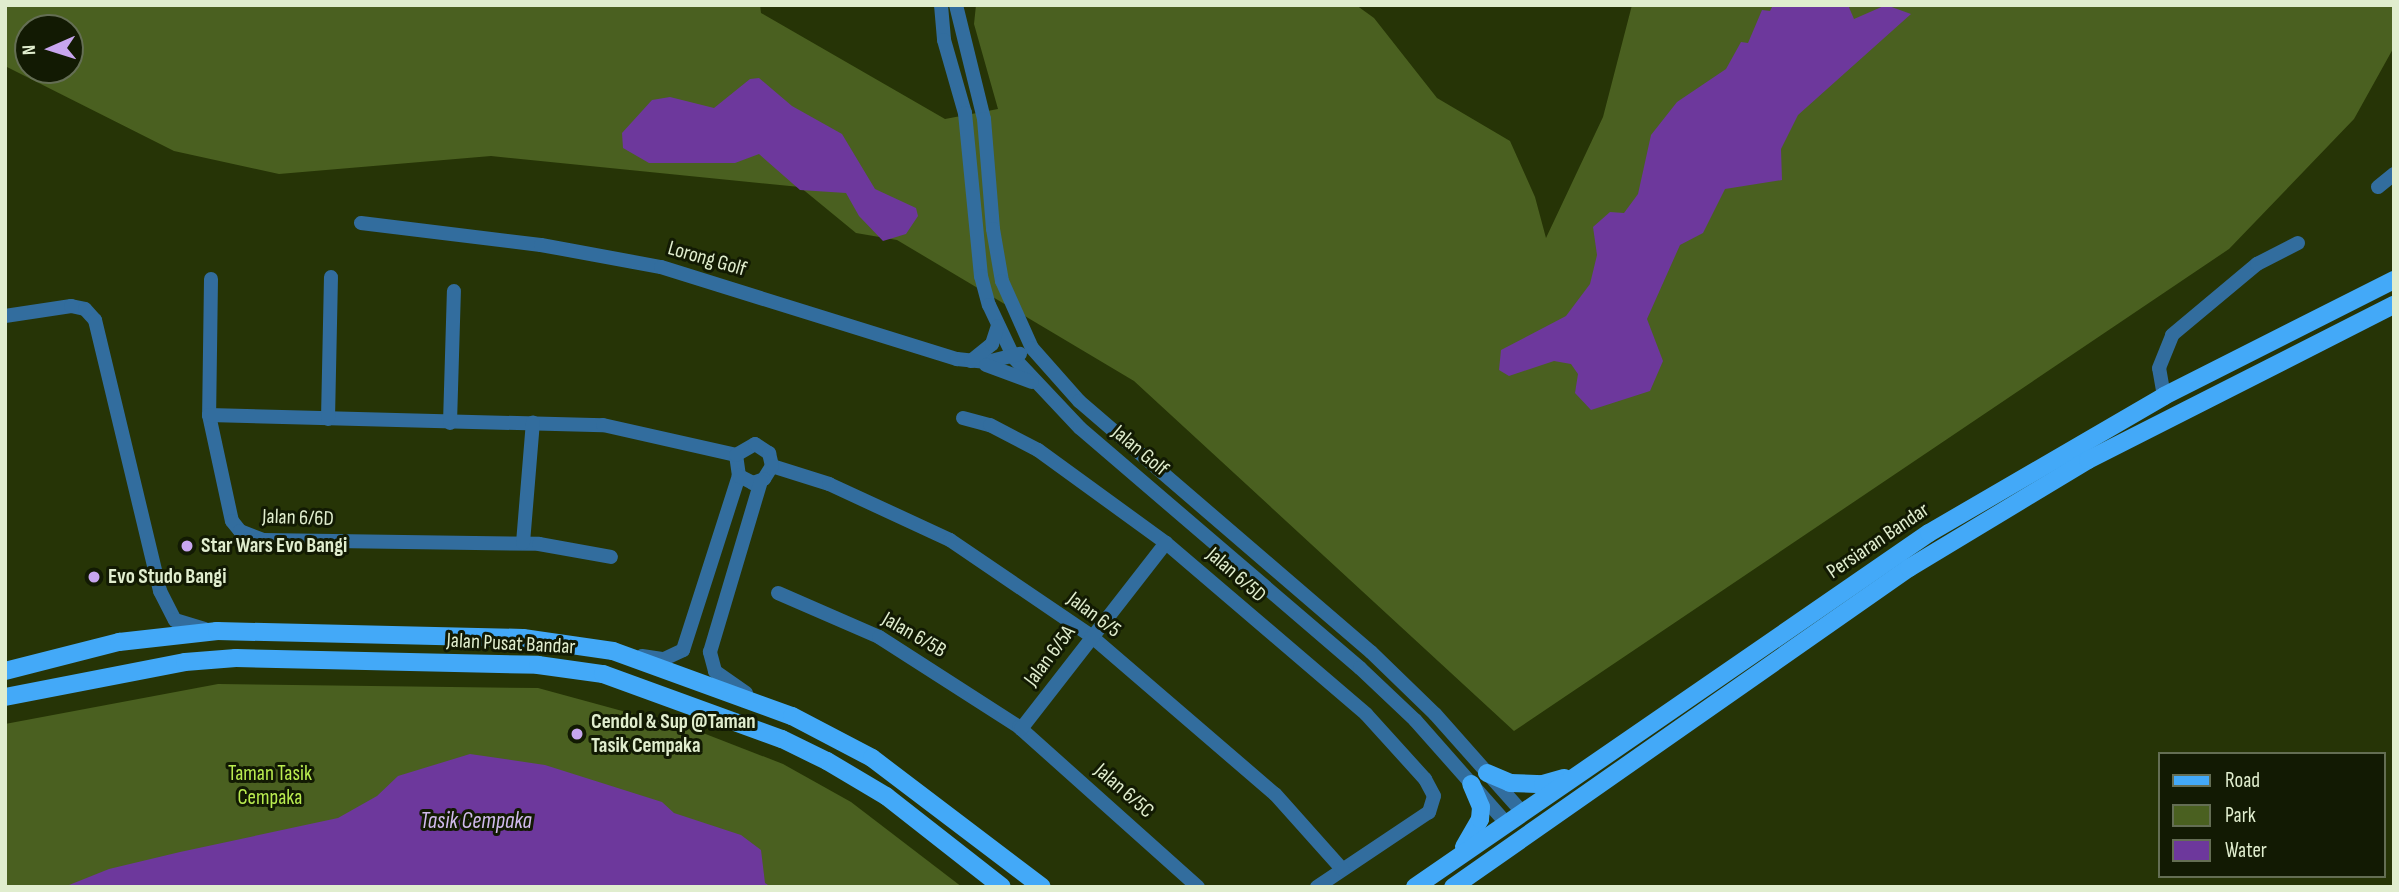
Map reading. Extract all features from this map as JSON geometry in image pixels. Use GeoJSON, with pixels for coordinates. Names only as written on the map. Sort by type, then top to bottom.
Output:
{"type":"FeatureCollection","features":[{"type":"Feature","properties":{"kind":"main road","name":"Persiaran Bandar"},"geometry":{"type":"LineString","coordinates":[[1415,887],[1929,533],[2164,396],[2394,280]]}},
{"type":"Feature","properties":{"kind":"main road","name":"Persiaran Bandar"},"geometry":{"type":"LineString","coordinates":[[1453,887],[1909,568],[2088,460],[2394,305]]}},
{"type":"Feature","properties":{"kind":"main road","name":"Jalan Pusat Bandar"},"geometry":{"type":"LineString","coordinates":[[5,671],[120,642],[217,631],[523,638],[613,651],[792,716],[872,758],[923,793],[1042,887]]}},
{"type":"Feature","properties":{"kind":"main road","name":"Jalan Pusat Bandar"},"geometry":{"type":"LineString","coordinates":[[5,697],[172,664],[236,658],[538,664],[603,674],[782,739],[827,761],[886,796],[1002,887]]}},
{"type":"Feature","properties":{"kind":"main road"},"geometry":{"type":"LineString","coordinates":[[1439,887],[1515,820],[1590,779],[1631,763]]}},
{"type":"Feature","properties":{"kind":"main road"},"geometry":{"type":"LineString","coordinates":[[1487,773],[1519,784],[1543,784],[1577,774]]}},
{"type":"Feature","properties":{"kind":"main road"},"geometry":{"type":"LineString","coordinates":[[1453,860],[1480,819],[1480,807],[1471,784]]}},
{"type":"Feature","properties":{"kind":"street","name":"Jalan Golf"},"geometry":{"type":"LineString","coordinates":[[941,5],[944,40],[965,113],[978,259],[998,326],[1014,358],[1034,383],[1360,668],[1415,720],[1471,784],[1515,820]]}},
{"type":"Feature","properties":{"kind":"street","name":"Jalan Golf"},"geometry":{"type":"LineString","coordinates":[[956,5],[984,119],[1000,272],[1009,303],[1032,348],[1079,401],[1371,652],[1487,773],[1515,820]]}},
{"type":"Feature","properties":{"kind":"street"},"geometry":{"type":"LineString","coordinates":[[2378,187],[2394,174]]}},
{"type":"Feature","properties":{"kind":"street","name":"Lorong Golf"},"geometry":{"type":"LineString","coordinates":[[361,223],[541,245],[661,267],[909,347],[973,361],[1014,358],[1032,348]]}},
{"type":"Feature","properties":{"kind":"street"},"geometry":{"type":"LineString","coordinates":[[2164,396],[2159,368],[2172,335],[2257,264],[2298,243]]}},
{"type":"Feature","properties":{"kind":"street"},"geometry":{"type":"LineString","coordinates":[[328,419],[331,277]]}},
{"type":"Feature","properties":{"kind":"street","name":"Jalan 6/6D"},"geometry":{"type":"LineString","coordinates":[[211,279],[209,415],[232,521],[251,538],[523,543],[611,557]]}},
{"type":"Feature","properties":{"kind":"street"},"geometry":{"type":"LineString","coordinates":[[450,423],[454,292]]}},
{"type":"Feature","properties":{"kind":"street","name":"Jalan Pusat Bandar"},"geometry":{"type":"LineString","coordinates":[[5,316],[54,306],[85,309],[101,332],[160,591],[179,623],[217,631]]}},
{"type":"Feature","properties":{"kind":"street"},"geometry":{"type":"LineString","coordinates":[[973,361],[987,352],[998,326]]}},
{"type":"Feature","properties":{"kind":"street"},"geometry":{"type":"LineString","coordinates":[[973,361],[1034,383]]}},
{"type":"Feature","properties":{"kind":"street"},"geometry":{"type":"LineString","coordinates":[[209,415],[603,425],[736,455]]}},
{"type":"Feature","properties":{"kind":"street","name":"Jalan 6/5D"},"geometry":{"type":"LineString","coordinates":[[964,418],[990,425],[1038,450],[1166,543],[1366,714],[1425,779],[1434,796],[1429,812],[1342,869]]}},
{"type":"Feature","properties":{"kind":"street"},"geometry":{"type":"LineString","coordinates":[[523,543],[533,422]]}},
{"type":"Feature","properties":{"kind":"street"},"geometry":{"type":"LineString","coordinates":[[736,455],[747,445],[760,445],[769,453],[772,466],[761,481],[710,652],[711,663],[722,679],[792,716]]}},
{"type":"Feature","properties":{"kind":"street"},"geometry":{"type":"LineString","coordinates":[[613,651],[664,659],[683,650],[738,476],[736,455]]}},
{"type":"Feature","properties":{"kind":"street","name":"Jalan 6/5"},"geometry":{"type":"LineString","coordinates":[[772,466],[829,484],[950,540],[1091,636],[1275,794],[1342,869]]}},
{"type":"Feature","properties":{"kind":"street"},"geometry":{"type":"LineString","coordinates":[[738,476],[761,481]]}},
{"type":"Feature","properties":{"kind":"street","name":"Jalan 6/5A"},"geometry":{"type":"LineString","coordinates":[[1021,729],[1166,543]]}},
{"type":"Feature","properties":{"kind":"street","name":"Jalan 6/5B"},"geometry":{"type":"LineString","coordinates":[[778,593],[879,637],[1021,729]]}},
{"type":"Feature","properties":{"kind":"street"},"geometry":{"type":"LineString","coordinates":[[1360,668],[1371,652]]}},
{"type":"Feature","properties":{"kind":"street","name":"Jalan 6/5C"},"geometry":{"type":"LineString","coordinates":[[1021,729],[1198,887]]}},
{"type":"Feature","properties":{"kind":"street"},"geometry":{"type":"LineString","coordinates":[[1317,887],[1342,869]]}},
{"type":"Feature","properties":{"kind":"green space"},"geometry":{"type":"Polygon","coordinates":[[[5,5],[760,5],[761,13],[945,119],[998,109],[974,24],[976,5],[1356,5],[1374,18],[1437,98],[1510,141],[1535,197],[1546,238],[1603,117],[1632,5],[2394,5],[2394,47],[2354,119],[2229,249],[1514,731],[1134,381],[897,240],[856,233],[800,187],[491,156],[279,174],[174,151],[41,84],[84,84],[84,14],[14,14],[14,71],[5,66],[5,5]]]}},
{"type":"Feature","properties":{"kind":"green space","name":"Taman Tasik Cempaka"},"geometry":{"type":"Polygon","coordinates":[[[218,684],[538,688],[703,733],[783,764],[851,802],[962,887],[5,887],[5,724],[218,684]]]}},
{"type":"Feature","properties":{"kind":"water"},"geometry":{"type":"Polygon","coordinates":[[[1773,5],[1848,5],[1854,19],[1886,5],[1911,14],[1798,115],[1781,149],[1782,180],[1725,189],[1703,233],[1680,245],[1647,319],[1663,361],[1650,391],[1591,410],[1575,393],[1578,374],[1571,364],[1554,361],[1509,376],[1499,370],[1501,350],[1566,316],[1590,284],[1597,255],[1593,227],[1610,212],[1624,213],[1638,194],[1651,135],[1677,102],[1726,69],[1741,42],[1748,43],[1762,10],[1770,11],[1773,5]]]}},
{"type":"Feature","properties":{"kind":"water"},"geometry":{"type":"Polygon","coordinates":[[[759,78],[792,106],[842,134],[875,189],[916,208],[918,216],[906,234],[883,241],[859,216],[846,193],[800,190],[759,154],[735,163],[649,163],[623,148],[622,133],[652,100],[670,97],[714,108],[750,79],[759,78]]]}},
{"type":"Feature","properties":{"kind":"water","name":"Tasik Cempaka"},"geometry":{"type":"Polygon","coordinates":[[[470,754],[545,765],[662,802],[674,813],[741,835],[761,850],[765,883],[771,887],[64,887],[109,869],[338,818],[377,796],[398,776],[470,754]]]}},
{"type":"Feature","properties":{"kind":"place","name":"Star Wars Evo Bangi"},"geometry":{"type":"Point","coordinates":[187,546]}},
{"type":"Feature","properties":{"kind":"place","name":"Evo Studo Bangi"},"geometry":{"type":"Point","coordinates":[94,577]}},
{"type":"Feature","properties":{"kind":"place","name":"Cendol & Sup @Taman Tasik Cempaka"},"geometry":{"type":"Point","coordinates":[577,734]}}]}
